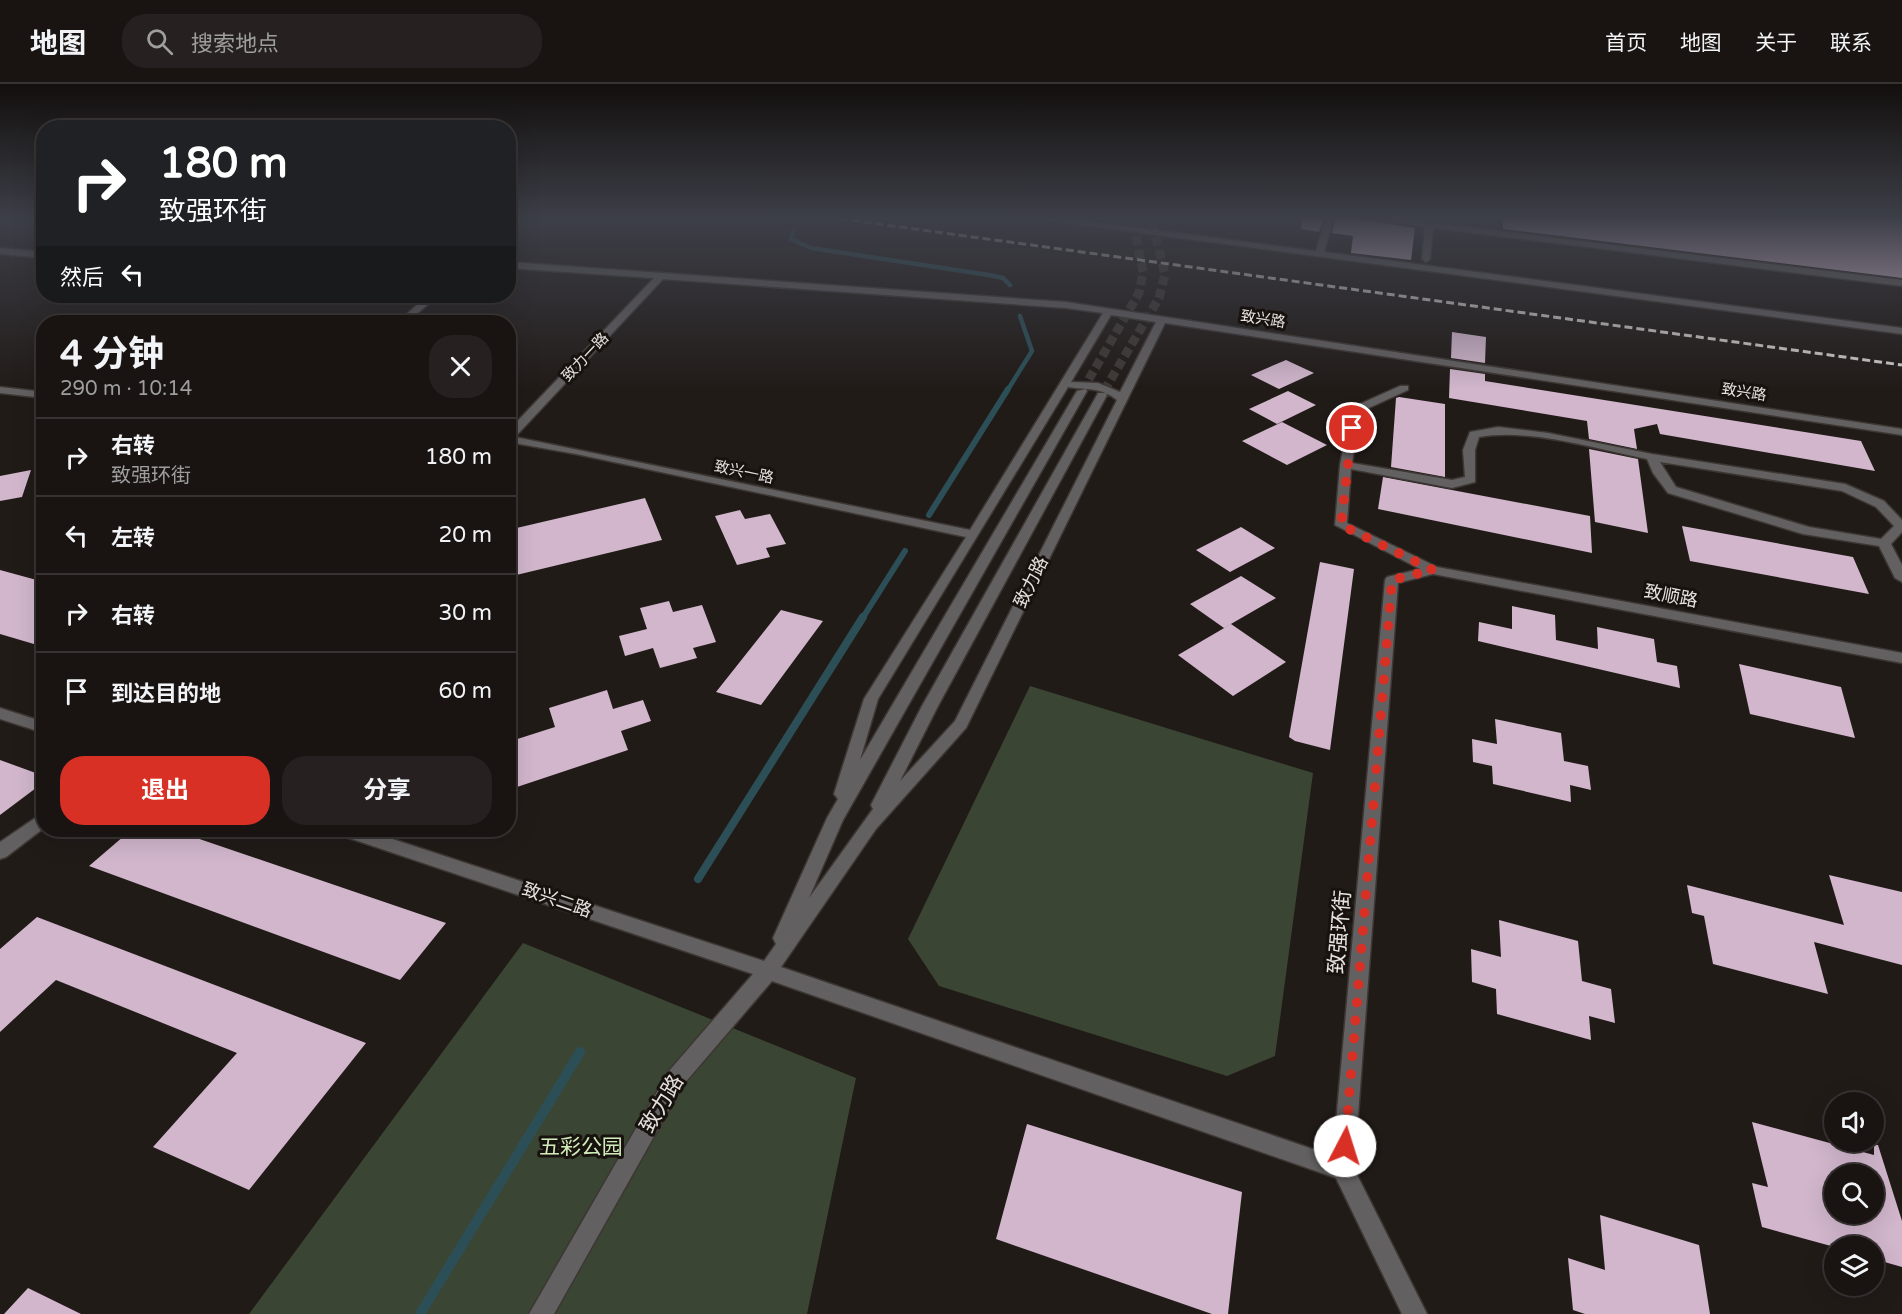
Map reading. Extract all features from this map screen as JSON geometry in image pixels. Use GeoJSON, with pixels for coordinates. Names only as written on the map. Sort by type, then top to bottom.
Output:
{"type":"FeatureCollection","features":[{"type":"Feature","properties":{"kind":"street","name":"致兴路"},"geometry":{"type":"LineString","coordinates":[[639,274],[1066,304],[1902,432]]}},
{"type":"Feature","properties":{"kind":"street"},"geometry":{"type":"LineString","coordinates":[[1473,274],[1902,331]]}},
{"type":"Feature","properties":{"kind":"street"},"geometry":{"type":"LineString","coordinates":[[1832,274],[1902,283]]}},
{"type":"Feature","properties":{"kind":"street","name":"致力一路"},"geometry":{"type":"LineString","coordinates":[[516,430],[661,276]]}},
{"type":"Feature","properties":{"kind":"street"},"geometry":{"type":"LineString","coordinates":[[410,315],[425,303]]}},
{"type":"Feature","properties":{"kind":"street","name":"致力路"},"geometry":{"type":"LineString","coordinates":[[836,818],[871,699],[974,535],[1109,311]]}},
{"type":"Feature","properties":{"kind":"street","name":"致力路"},"geometry":{"type":"LineString","coordinates":[[541,1314],[676,1078],[768,971],[870,824],[961,724],[1162,319]]}},
{"type":"Feature","properties":{"kind":"street"},"geometry":{"type":"LineString","coordinates":[[1062,388],[1072,385],[1096,386],[1122,399]]}},
{"type":"Feature","properties":{"kind":"street"},"geometry":{"type":"LineString","coordinates":[[1404,388],[1355,410],[1346,465],[1341,525],[1433,570]]}},
{"type":"Feature","properties":{"kind":"street"},"geometry":{"type":"LineString","coordinates":[[0,390],[36,394]]}},
{"type":"Feature","properties":{"kind":"street","name":"致力路"},"geometry":{"type":"LineString","coordinates":[[768,971],[836,818],[1082,391]]}},
{"type":"Feature","properties":{"kind":"street","name":"致力路"},"geometry":{"type":"LineString","coordinates":[[870,824],[930,706],[1102,395]]}},
{"type":"Feature","properties":{"kind":"street"},"geometry":{"type":"LineString","coordinates":[[1346,465],[1452,484],[1471,479],[1469,450],[1474,434],[1498,430],[1548,436],[1652,457],[1845,488],[1880,504],[1901,526],[1884,543]]}},
{"type":"Feature","properties":{"kind":"street","name":"致兴一路"},"geometry":{"type":"LineString","coordinates":[[516,440],[974,535]]}},
{"type":"Feature","properties":{"kind":"street"},"geometry":{"type":"LineString","coordinates":[[1652,457],[1659,473],[1672,490],[1807,531],[1884,543]]}},
{"type":"Feature","properties":{"kind":"street"},"geometry":{"type":"LineString","coordinates":[[1884,543],[1902,578]]}},
{"type":"Feature","properties":{"kind":"street","name":"致顺路"},"geometry":{"type":"LineString","coordinates":[[1433,570],[1902,658]]}},
{"type":"Feature","properties":{"kind":"street","name":"致强环街"},"geometry":{"type":"LineString","coordinates":[[1343,1170],[1392,580],[1433,570]]}},
{"type":"Feature","properties":{"kind":"street"},"geometry":{"type":"LineString","coordinates":[[0,713],[36,725]]}},
{"type":"Feature","properties":{"kind":"street"},"geometry":{"type":"LineString","coordinates":[[0,852],[36,824]]}},
{"type":"Feature","properties":{"kind":"street","name":"致兴二路"},"geometry":{"type":"LineString","coordinates":[[367,837],[768,971],[1343,1170]]}},
{"type":"Feature","properties":{"kind":"street"},"geometry":{"type":"LineString","coordinates":[[1343,1170],[1415,1314]]}},
{"type":"Feature","properties":{"kind":"green space"},"geometry":{"type":"Polygon","coordinates":[[[1030,686],[1313,773],[1275,1056],[1227,1076],[939,986],[908,939],[1030,686]]]}},
{"type":"Feature","properties":{"kind":"green space","name":"五彩公园"},"geometry":{"type":"Polygon","coordinates":[[[523,943],[856,1078],[807,1314],[249,1314],[523,943]]]}},
{"type":"Feature","properties":{"kind":"building"},"geometry":{"type":"Polygon","coordinates":[[[1873,274],[1902,274],[1902,278],[1873,274]]]}},
{"type":"Feature","properties":{"kind":"building"},"geometry":{"type":"Polygon","coordinates":[[[1452,332],[1486,337],[1485,363],[1451,358],[1452,332]]]}},
{"type":"Feature","properties":{"kind":"building"},"geometry":{"type":"Polygon","coordinates":[[[1286,360],[1314,373],[1279,389],[1251,375],[1286,360]]]}},
{"type":"Feature","properties":{"kind":"building"},"geometry":{"type":"Polygon","coordinates":[[[1450,369],[1485,374],[1485,381],[1861,441],[1875,471],[1660,434],[1657,424],[1634,429],[1637,449],[1589,439],[1587,421],[1449,398],[1450,369]]]}},
{"type":"Feature","properties":{"kind":"building"},"geometry":{"type":"Polygon","coordinates":[[[1288,391],[1316,405],[1277,424],[1249,409],[1288,391]]]}},
{"type":"Feature","properties":{"kind":"building"},"geometry":{"type":"Polygon","coordinates":[[[1396,398],[1445,404],[1445,477],[1391,467],[1396,398]]]}},
{"type":"Feature","properties":{"kind":"building"},"geometry":{"type":"Polygon","coordinates":[[[1282,422],[1327,445],[1287,465],[1242,441],[1282,422]]]}},
{"type":"Feature","properties":{"kind":"building"},"geometry":{"type":"Polygon","coordinates":[[[1589,449],[1638,459],[1648,533],[1595,522],[1589,449]]]}},
{"type":"Feature","properties":{"kind":"building"},"geometry":{"type":"Polygon","coordinates":[[[31,470],[22,497],[0,501],[0,476],[31,470]]]}},
{"type":"Feature","properties":{"kind":"building"},"geometry":{"type":"Polygon","coordinates":[[[1383,477],[1590,516],[1592,553],[1378,509],[1383,477]]]}},
{"type":"Feature","properties":{"kind":"building"},"geometry":{"type":"Polygon","coordinates":[[[645,498],[662,540],[516,575],[516,528],[645,498]]]}},
{"type":"Feature","properties":{"kind":"building"},"geometry":{"type":"Polygon","coordinates":[[[740,510],[745,519],[770,514],[786,544],[766,548],[770,557],[737,565],[715,516],[740,510]]]}},
{"type":"Feature","properties":{"kind":"building"},"geometry":{"type":"Polygon","coordinates":[[[1682,526],[1853,557],[1869,594],[1690,561],[1682,526]]]}},
{"type":"Feature","properties":{"kind":"building"},"geometry":{"type":"Polygon","coordinates":[[[1241,527],[1275,548],[1230,572],[1196,550],[1241,527]]]}},
{"type":"Feature","properties":{"kind":"building"},"geometry":{"type":"Polygon","coordinates":[[[1320,562],[1354,569],[1330,750],[1295,741],[1289,737],[1320,562]]]}},
{"type":"Feature","properties":{"kind":"building"},"geometry":{"type":"Polygon","coordinates":[[[0,570],[36,580],[36,645],[0,634],[0,570]]]}},
{"type":"Feature","properties":{"kind":"building"},"geometry":{"type":"Polygon","coordinates":[[[1241,576],[1276,598],[1224,628],[1190,604],[1241,576]]]}},
{"type":"Feature","properties":{"kind":"building"},"geometry":{"type":"Polygon","coordinates":[[[669,601],[673,612],[702,605],[716,642],[693,648],[697,658],[660,668],[653,648],[625,656],[619,636],[647,629],[640,608],[669,601]]]}},
{"type":"Feature","properties":{"kind":"building"},"geometry":{"type":"Polygon","coordinates":[[[1512,606],[1555,615],[1556,640],[1598,649],[1597,627],[1654,639],[1657,662],[1677,666],[1680,688],[1478,641],[1479,622],[1512,629],[1512,606]]]}},
{"type":"Feature","properties":{"kind":"building"},"geometry":{"type":"Polygon","coordinates":[[[781,610],[823,621],[761,705],[716,692],[781,610]]]}},
{"type":"Feature","properties":{"kind":"building"},"geometry":{"type":"Polygon","coordinates":[[[1231,624],[1286,662],[1233,696],[1178,655],[1231,624]]]}},
{"type":"Feature","properties":{"kind":"building"},"geometry":{"type":"Polygon","coordinates":[[[1739,664],[1841,687],[1855,738],[1750,714],[1739,664]]]}},
{"type":"Feature","properties":{"kind":"building"},"geometry":{"type":"Polygon","coordinates":[[[607,690],[613,709],[643,700],[651,721],[621,731],[628,750],[516,787],[516,739],[555,727],[549,708],[607,690]]]}},
{"type":"Feature","properties":{"kind":"building"},"geometry":{"type":"Polygon","coordinates":[[[1495,719],[1561,733],[1564,761],[1588,766],[1591,790],[1570,785],[1571,802],[1493,784],[1492,766],[1473,762],[1472,739],[1497,744],[1495,719]]]}},
{"type":"Feature","properties":{"kind":"building"},"geometry":{"type":"Polygon","coordinates":[[[0,760],[36,773],[36,788],[0,815],[0,760]]]}},
{"type":"Feature","properties":{"kind":"building"},"geometry":{"type":"Polygon","coordinates":[[[123,837],[194,837],[446,923],[400,980],[89,866],[123,837]]]}},
{"type":"Feature","properties":{"kind":"building"},"geometry":{"type":"Polygon","coordinates":[[[1829,875],[1902,892],[1902,965],[1814,942],[1828,994],[1713,964],[1704,916],[1692,913],[1687,885],[1844,925],[1829,875]]]}},
{"type":"Feature","properties":{"kind":"building"},"geometry":{"type":"Polygon","coordinates":[[[37,917],[366,1043],[249,1190],[153,1147],[237,1053],[56,980],[0,1032],[0,949],[37,917]]]}},
{"type":"Feature","properties":{"kind":"building"},"geometry":{"type":"Polygon","coordinates":[[[1499,920],[1578,941],[1582,981],[1611,989],[1615,1023],[1589,1016],[1591,1040],[1497,1014],[1496,989],[1472,982],[1471,949],[1501,957],[1499,920]]]}},
{"type":"Feature","properties":{"kind":"building"},"geometry":{"type":"Polygon","coordinates":[[[1752,1122],[1824,1141],[1824,1152],[1863,1152],[1874,1155],[1874,1152],[1880,1152],[1884,1164],[1902,1221],[1902,1267],[1884,1262],[1884,1236],[1824,1236],[1824,1244],[1762,1227],[1752,1183],[1768,1187],[1752,1122]]]}},
{"type":"Feature","properties":{"kind":"building"},"geometry":{"type":"Polygon","coordinates":[[[1027,1124],[1242,1192],[1228,1314],[1212,1314],[996,1239],[1027,1124]]]}},
{"type":"Feature","properties":{"kind":"building"},"geometry":{"type":"Polygon","coordinates":[[[1600,1215],[1699,1245],[1710,1314],[1585,1314],[1573,1310],[1568,1258],[1605,1270],[1600,1215]]]}},
{"type":"Feature","properties":{"kind":"building"},"geometry":{"type":"Polygon","coordinates":[[[28,1288],[81,1314],[4,1314],[28,1288]]]}},
{"type":"Feature","properties":{"kind":"waterway"},"geometry":{"type":"LineString","coordinates":[[985,274],[1003,278],[1010,285]]}},
{"type":"Feature","properties":{"kind":"waterway"},"geometry":{"type":"LineString","coordinates":[[1007,391],[1032,351],[1020,316]]}},
{"type":"Feature","properties":{"kind":"waterway"},"geometry":{"type":"LineString","coordinates":[[929,515],[1008,389]]}},
{"type":"Feature","properties":{"kind":"waterway"},"geometry":{"type":"LineString","coordinates":[[862,619],[905,551]]}},
{"type":"Feature","properties":{"kind":"waterway"},"geometry":{"type":"LineString","coordinates":[[698,879],[863,617]]}},
{"type":"Feature","properties":{"kind":"waterway"},"geometry":{"type":"LineString","coordinates":[[420,1314],[580,1052]]}},
{"type":"Feature","properties":{"kind":"tunnel"},"geometry":{"type":"LineString","coordinates":[[1082,391],[1139,293],[1143,274]]}},
{"type":"Feature","properties":{"kind":"tunnel"},"geometry":{"type":"LineString","coordinates":[[1104,391],[1159,298],[1165,274]]}},
{"type":"Feature","properties":{"kind":"tunnel"},"geometry":{"type":"LineString","coordinates":[[1102,395],[1104,391]]}},
{"type":"Feature","properties":{"kind":"railway"},"geometry":{"type":"LineString","coordinates":[[1245,274],[1902,365]]}},
{"type":"Feature","properties":{"kind":"route"},"geometry":{"type":"LineString","coordinates":[[1345,1146],[1392,580],[1433,570],[1341,525],[1352,428]]}}]}
